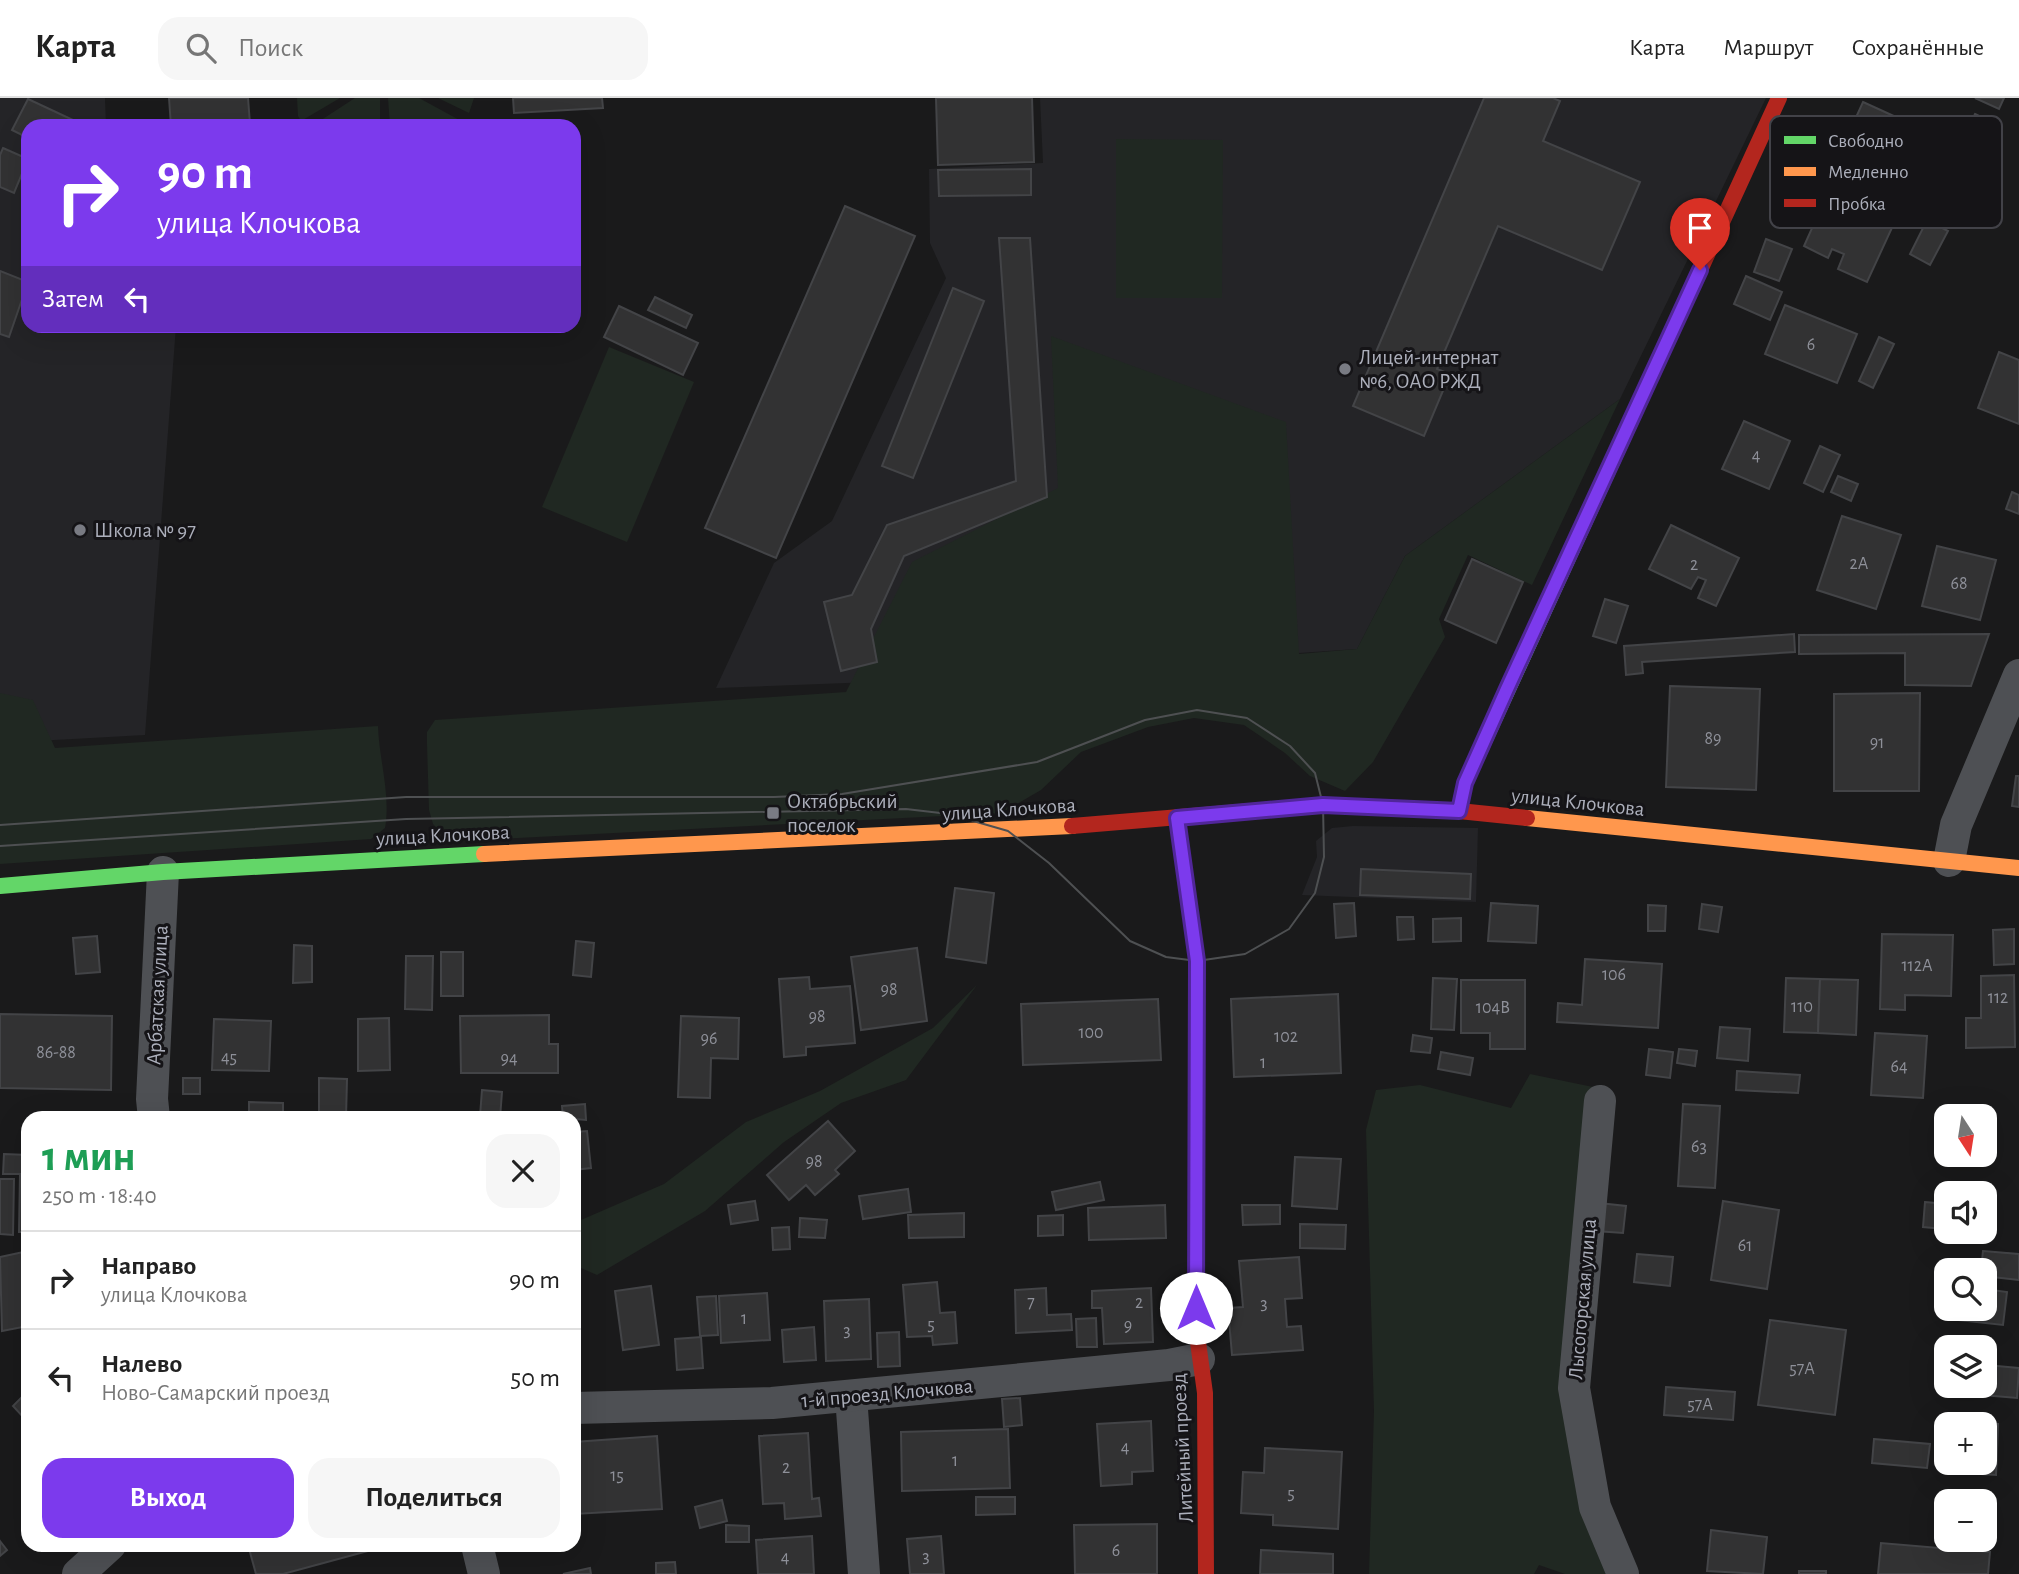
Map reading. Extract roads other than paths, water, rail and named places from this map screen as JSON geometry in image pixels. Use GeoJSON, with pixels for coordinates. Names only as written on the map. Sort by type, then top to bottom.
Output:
{"type":"FeatureCollection","features":[{"type":"Feature","properties":{"kind":"street"},"geometry":{"type":"LineString","coordinates":[[1771,116],[1779,98]]}},
{"type":"Feature","properties":{"kind":"street"},"geometry":{"type":"LineString","coordinates":[[1459,811],[1465,783],[1507,689],[1770,118]]}},
{"type":"Feature","properties":{"kind":"street"},"geometry":{"type":"LineString","coordinates":[[1949,861],[1956,825],[2019,675]]}},
{"type":"Feature","properties":{"kind":"street","name":"улица Клочкова"},"geometry":{"type":"LineString","coordinates":[[0,886],[163,872],[408,857],[1008,831],[1323,805],[1459,811],[2019,868]]}},
{"type":"Feature","properties":{"kind":"street","name":"Литейный проезд"},"geometry":{"type":"LineString","coordinates":[[1177,818],[1197,961],[1199,1359],[1205,1393],[1206,1574]]}},
{"type":"Feature","properties":{"kind":"street","name":"Арбатская улица"},"geometry":{"type":"LineString","coordinates":[[154,1111],[163,872]]}},
{"type":"Feature","properties":{"kind":"street","name":"Лысогорская улица"},"geometry":{"type":"LineString","coordinates":[[1600,1101],[1574,1388],[1595,1507],[1623,1574]]}},
{"type":"Feature","properties":{"kind":"street","name":"1-й проезд Клочкова"},"geometry":{"type":"LineString","coordinates":[[581,1408],[772,1403],[1169,1366],[1199,1359]]}},
{"type":"Feature","properties":{"kind":"street"},"geometry":{"type":"LineString","coordinates":[[851,1396],[864,1574]]}},
{"type":"Feature","properties":{"kind":"street"},"geometry":{"type":"LineString","coordinates":[[78,1574],[102,1552]]}},
{"type":"Feature","properties":{"kind":"street"},"geometry":{"type":"LineString","coordinates":[[479,1552],[484,1574]]}},
{"type":"Feature","properties":{"kind":"tram line"},"geometry":{"type":"LineString","coordinates":[[0,825],[406,797],[774,797],[842,794],[1037,762],[1145,720],[1197,710],[1247,718],[1290,746],[1315,773],[1323,805],[1324,857],[1315,893],[1289,929],[1245,954],[1197,961],[1166,957],[1130,941],[1049,863],[1008,831],[949,814],[906,809],[406,819],[0,846]]}},
{"type":"Feature","properties":{"kind":"place","name":"Лицей-интернат №6, ОАО РЖД"},"geometry":{"type":"Point","coordinates":[1345,369]}},
{"type":"Feature","properties":{"kind":"place","name":"Школа № 97"},"geometry":{"type":"Point","coordinates":[80,530]}},
{"type":"Feature","properties":{"kind":"place","name":"Октябрьский поселок"},"geometry":{"type":"Point","coordinates":[773,813]}}]}
